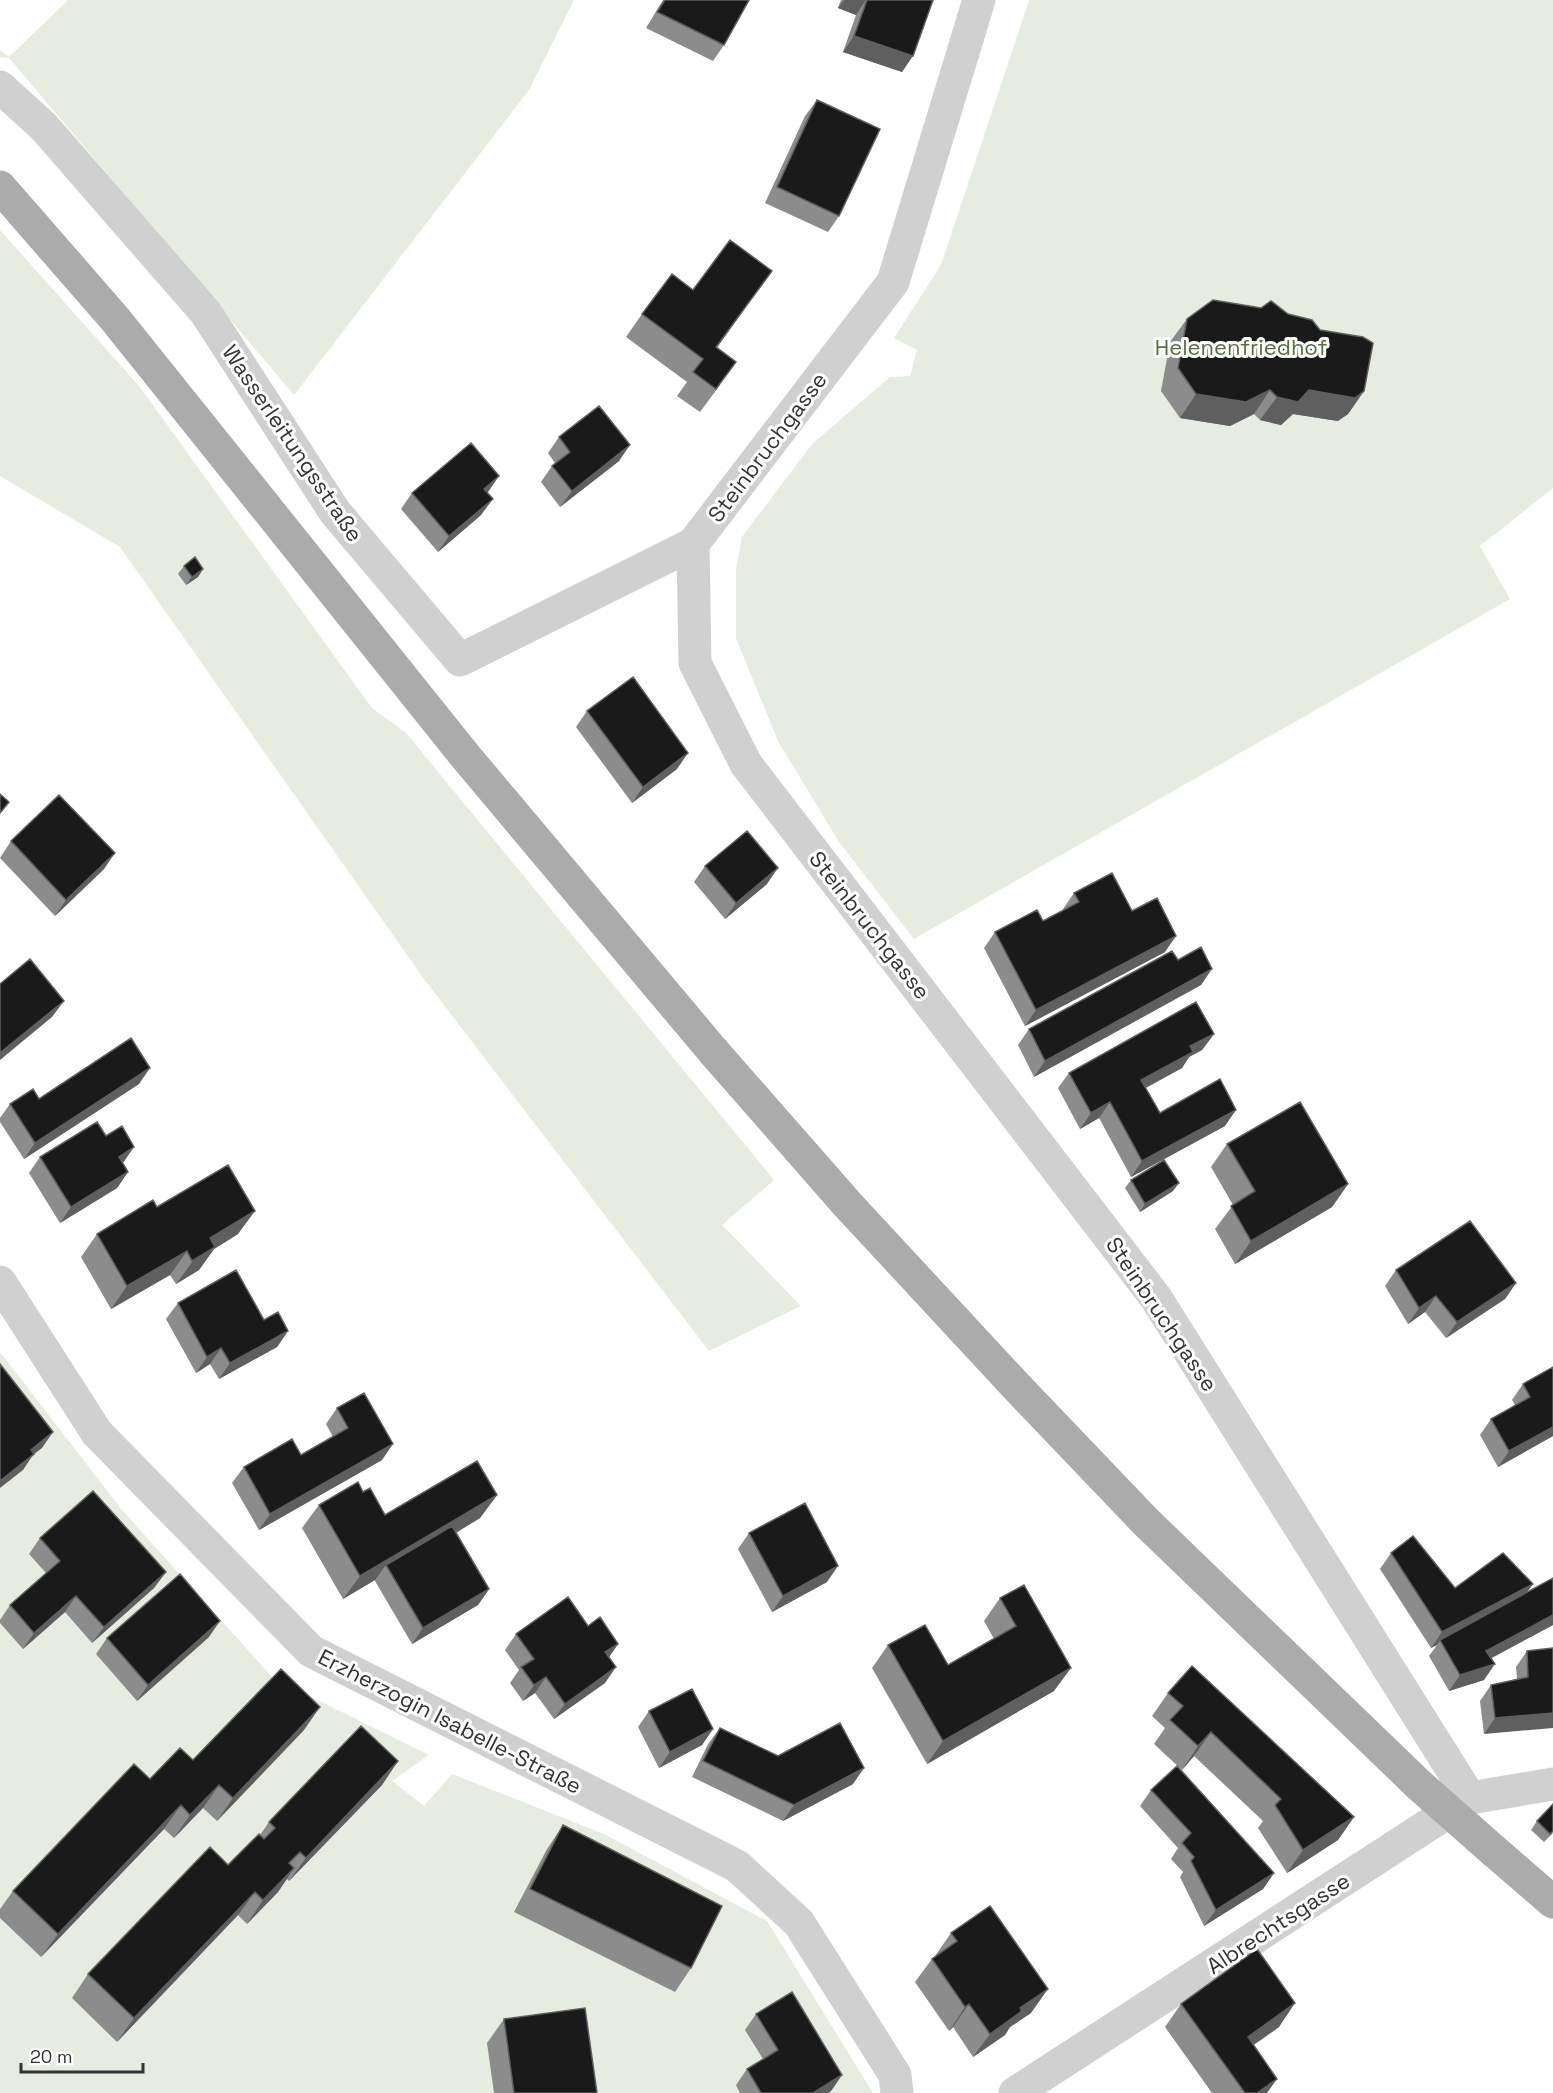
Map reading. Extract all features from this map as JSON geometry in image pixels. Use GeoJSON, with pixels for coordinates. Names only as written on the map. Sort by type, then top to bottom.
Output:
{"type":"FeatureCollection","features":[{"type":"Feature","properties":{"kind":"main road"},"geometry":{"type":"LineString","coordinates":[[0,187],[115,320],[466,757],[713,1051],[864,1222],[1145,1521],[1418,1784],[1553,1902]]}},
{"type":"Feature","properties":{"kind":"street","name":"Steinbruchgasse"},"geometry":{"type":"LineString","coordinates":[[979,0],[893,282],[693,544],[695,663],[746,765],[1156,1298],[1470,1798]]}},
{"type":"Feature","properties":{"kind":"street","name":"Wasserleitungsstraße"},"geometry":{"type":"LineString","coordinates":[[0,87],[44,127],[206,313],[335,512],[460,660],[693,544]]}},
{"type":"Feature","properties":{"kind":"street","name":"Erzherzogin Isabelle-Straße"},"geometry":{"type":"LineString","coordinates":[[0,1282],[97,1433],[311,1650],[737,1866],[799,1923],[894,2075],[897,2093]]}},
{"type":"Feature","properties":{"kind":"street","name":"Albrechtsgasse"},"geometry":{"type":"LineString","coordinates":[[1015,2093],[1470,1798],[1553,1784]]}},
{"type":"Feature","properties":{"kind":"green space"},"geometry":{"type":"Polygon","coordinates":[[[68,0],[574,0],[529,90],[294,395],[9,58],[0,57],[0,50],[9,57],[68,0]]]}},
{"type":"Feature","properties":{"kind":"green space","name":"Helenenfriedhof"},"geometry":{"type":"Polygon","coordinates":[[[1029,0],[1553,0],[1553,488],[1480,546],[1510,599],[914,939],[839,842],[778,741],[736,638],[736,569],[742,537],[812,444],[890,377],[910,376],[917,350],[894,338],[941,265],[1029,0]]]}},
{"type":"Feature","properties":{"kind":"green space"},"geometry":{"type":"Polygon","coordinates":[[[0,230],[139,386],[372,708],[406,733],[774,1180],[722,1225],[801,1306],[709,1351],[424,979],[120,547],[0,476],[0,230]]]}},
{"type":"Feature","properties":{"kind":"green space"},"geometry":{"type":"Polygon","coordinates":[[[0,1352],[122,1510],[273,1678],[429,1755],[392,1781],[424,1806],[452,1774],[604,1834],[767,1921],[873,2093],[0,2093],[0,1352]]]}},
{"type":"Feature","properties":{"kind":"building"},"geometry":{"type":"Polygon","coordinates":[[[665,0],[749,0],[724,45],[657,12],[665,0]]]}},
{"type":"Feature","properties":{"kind":"building"},"geometry":{"type":"Polygon","coordinates":[[[867,0],[933,0],[913,56],[854,36],[867,0]]]}},
{"type":"Feature","properties":{"kind":"building"},"geometry":{"type":"Polygon","coordinates":[[[817,100],[880,129],[839,216],[777,187],[817,100]]]}},
{"type":"Feature","properties":{"kind":"building"},"geometry":{"type":"Polygon","coordinates":[[[730,240],[772,271],[716,347],[736,362],[716,389],[693,372],[703,359],[642,314],[672,274],[693,290],[730,240]]]}},
{"type":"Feature","properties":{"kind":"building"},"geometry":{"type":"Polygon","coordinates":[[[1213,300],[1261,308],[1271,301],[1288,314],[1312,320],[1320,330],[1363,337],[1373,343],[1364,391],[1355,398],[1309,390],[1298,402],[1277,397],[1270,390],[1246,402],[1196,394],[1178,368],[1187,319],[1213,300]]]}},
{"type":"Feature","properties":{"kind":"building"},"geometry":{"type":"Polygon","coordinates":[[[599,406],[630,445],[572,491],[552,466],[570,452],[559,437],[599,406]]]}},
{"type":"Feature","properties":{"kind":"building"},"geometry":{"type":"Polygon","coordinates":[[[471,443],[499,476],[484,489],[493,499],[449,536],[412,493],[471,443]]]}},
{"type":"Feature","properties":{"kind":"building"},"geometry":{"type":"Polygon","coordinates":[[[195,557],[203,569],[192,577],[184,566],[195,557]]]}},
{"type":"Feature","properties":{"kind":"building"},"geometry":{"type":"Polygon","coordinates":[[[633,677],[688,753],[643,787],[587,711],[633,677]]]}},
{"type":"Feature","properties":{"kind":"building"},"geometry":{"type":"Polygon","coordinates":[[[0,794],[9,802],[0,813],[0,794]]]}},
{"type":"Feature","properties":{"kind":"building"},"geometry":{"type":"Polygon","coordinates":[[[59,795],[115,853],[66,900],[11,841],[59,795]]]}},
{"type":"Feature","properties":{"kind":"building"},"geometry":{"type":"Polygon","coordinates":[[[747,831],[778,868],[736,903],[705,866],[747,831]]]}},
{"type":"Feature","properties":{"kind":"building"},"geometry":{"type":"Polygon","coordinates":[[[1112,873],[1132,911],[1157,898],[1176,936],[1036,1010],[995,932],[1037,910],[1043,921],[1079,902],[1074,893],[1112,873]]]}},
{"type":"Feature","properties":{"kind":"building"},"geometry":{"type":"Polygon","coordinates":[[[1201,947],[1212,969],[1045,1061],[1029,1029],[1172,951],[1178,960],[1201,947]]]}},
{"type":"Feature","properties":{"kind":"building"},"geometry":{"type":"Polygon","coordinates":[[[30,959],[64,1001],[0,1053],[0,984],[30,959]]]}},
{"type":"Feature","properties":{"kind":"building"},"geometry":{"type":"Polygon","coordinates":[[[1196,1002],[1214,1034],[1190,1046],[1193,1052],[1141,1080],[1160,1113],[1220,1079],[1236,1110],[1142,1161],[1110,1102],[1091,1113],[1069,1073],[1196,1002]]]}},
{"type":"Feature","properties":{"kind":"building"},"geometry":{"type":"Polygon","coordinates":[[[131,1038],[150,1068],[35,1143],[10,1104],[33,1089],[39,1099],[131,1038]]]}},
{"type":"Feature","properties":{"kind":"building"},"geometry":{"type":"Polygon","coordinates":[[[1300,1102],[1348,1184],[1251,1241],[1231,1206],[1255,1191],[1227,1144],[1300,1102]]]}},
{"type":"Feature","properties":{"kind":"building"},"geometry":{"type":"Polygon","coordinates":[[[97,1122],[106,1136],[122,1126],[134,1147],[119,1157],[128,1172],[71,1207],[40,1157],[97,1122]]]}},
{"type":"Feature","properties":{"kind":"building"},"geometry":{"type":"Polygon","coordinates":[[[1164,1160],[1179,1183],[1145,1204],[1131,1180],[1164,1160]]]}},
{"type":"Feature","properties":{"kind":"building"},"geometry":{"type":"Polygon","coordinates":[[[228,1165],[255,1211],[210,1238],[215,1247],[192,1261],[187,1251],[127,1286],[97,1234],[153,1200],[157,1207],[228,1165]]]}},
{"type":"Feature","properties":{"kind":"building"},"geometry":{"type":"Polygon","coordinates":[[[1470,1221],[1516,1283],[1457,1322],[1436,1296],[1419,1308],[1396,1270],[1470,1221]]]}},
{"type":"Feature","properties":{"kind":"building"},"geometry":{"type":"Polygon","coordinates":[[[236,1270],[264,1320],[278,1312],[288,1331],[230,1363],[221,1348],[207,1357],[178,1303],[236,1270]]]}},
{"type":"Feature","properties":{"kind":"building"},"geometry":{"type":"Polygon","coordinates":[[[0,1364],[53,1432],[31,1450],[34,1454],[0,1481],[0,1364]]]}},
{"type":"Feature","properties":{"kind":"building"},"geometry":{"type":"Polygon","coordinates":[[[1553,1367],[1553,1427],[1509,1451],[1491,1419],[1530,1397],[1523,1384],[1553,1367]]]}},
{"type":"Feature","properties":{"kind":"building"},"geometry":{"type":"Polygon","coordinates":[[[364,1393],[393,1444],[270,1514],[244,1467],[292,1439],[301,1455],[348,1428],[337,1408],[364,1393]]]}},
{"type":"Feature","properties":{"kind":"building"},"geometry":{"type":"Polygon","coordinates":[[[477,1461],[497,1495],[360,1576],[319,1505],[358,1482],[363,1492],[370,1488],[385,1515],[477,1461]]]}},
{"type":"Feature","properties":{"kind":"building"},"geometry":{"type":"Polygon","coordinates":[[[93,1491],[166,1572],[104,1627],[76,1596],[34,1633],[10,1605],[60,1561],[40,1538],[93,1491]]]}},
{"type":"Feature","properties":{"kind":"building"},"geometry":{"type":"Polygon","coordinates":[[[805,1503],[838,1566],[783,1596],[749,1533],[805,1503]]]}},
{"type":"Feature","properties":{"kind":"building"},"geometry":{"type":"Polygon","coordinates":[[[452,1526],[489,1589],[423,1628],[386,1565],[452,1526]]]}},
{"type":"Feature","properties":{"kind":"building"},"geometry":{"type":"Polygon","coordinates":[[[1413,1536],[1455,1588],[1503,1553],[1533,1584],[1442,1632],[1391,1553],[1413,1536]]]}},
{"type":"Feature","properties":{"kind":"building"},"geometry":{"type":"Polygon","coordinates":[[[180,1574],[220,1621],[148,1685],[107,1638],[180,1574]]]}},
{"type":"Feature","properties":{"kind":"building"},"geometry":{"type":"Polygon","coordinates":[[[1553,1578],[1553,1615],[1486,1651],[1495,1664],[1460,1675],[1440,1640],[1553,1578]]]}},
{"type":"Feature","properties":{"kind":"building"},"geometry":{"type":"Polygon","coordinates":[[[1024,1585],[1071,1668],[943,1741],[888,1645],[925,1625],[948,1665],[1016,1626],[1000,1598],[1024,1585]]]}},
{"type":"Feature","properties":{"kind":"building"},"geometry":{"type":"Polygon","coordinates":[[[568,1597],[588,1626],[600,1617],[618,1644],[605,1652],[616,1667],[565,1704],[546,1677],[534,1685],[521,1667],[534,1659],[516,1634],[568,1597]]]}},
{"type":"Feature","properties":{"kind":"building"},"geometry":{"type":"Polygon","coordinates":[[[1553,1648],[1553,1713],[1495,1718],[1491,1685],[1528,1677],[1527,1651],[1553,1648]]]}},
{"type":"Feature","properties":{"kind":"building"},"geometry":{"type":"Polygon","coordinates":[[[1192,1666],[1354,1817],[1303,1850],[1275,1805],[1281,1799],[1211,1732],[1198,1746],[1170,1720],[1183,1706],[1168,1693],[1192,1666]]]}},
{"type":"Feature","properties":{"kind":"building"},"geometry":{"type":"Polygon","coordinates":[[[281,1669],[320,1707],[233,1798],[219,1785],[190,1815],[181,1805],[58,1934],[13,1891],[134,1764],[150,1779],[180,1748],[193,1760],[281,1669]]]}},
{"type":"Feature","properties":{"kind":"building"},"geometry":{"type":"Polygon","coordinates":[[[692,1689],[713,1729],[670,1752],[649,1711],[692,1689]]]}},
{"type":"Feature","properties":{"kind":"building"},"geometry":{"type":"Polygon","coordinates":[[[840,1723],[864,1768],[794,1805],[703,1761],[720,1728],[778,1756],[840,1723]]]}},
{"type":"Feature","properties":{"kind":"building"},"geometry":{"type":"Polygon","coordinates":[[[361,1726],[398,1761],[306,1858],[300,1852],[289,1863],[294,1868],[263,1900],[255,1892],[134,2018],[88,1974],[210,1847],[228,1865],[259,1834],[264,1839],[275,1828],[269,1822],[361,1726]]]}},
{"type":"Feature","properties":{"kind":"building"},"geometry":{"type":"Polygon","coordinates":[[[1177,1766],[1274,1873],[1216,1910],[1191,1861],[1194,1857],[1182,1843],[1191,1833],[1151,1790],[1177,1766]]]}},
{"type":"Feature","properties":{"kind":"building"},"geometry":{"type":"Polygon","coordinates":[[[1553,1804],[1553,1831],[1550,1834],[1537,1821],[1553,1804]]]}},
{"type":"Feature","properties":{"kind":"building"},"geometry":{"type":"Polygon","coordinates":[[[563,1825],[722,1906],[691,1968],[530,1889],[563,1825]]]}},
{"type":"Feature","properties":{"kind":"building"},"geometry":{"type":"Polygon","coordinates":[[[990,1906],[1048,1989],[1020,2008],[1022,2011],[990,2034],[969,2004],[965,2007],[932,1959],[957,1941],[951,1933],[990,1906]]]}},
{"type":"Feature","properties":{"kind":"building"},"geometry":{"type":"Polygon","coordinates":[[[1257,1949],[1295,2003],[1248,2037],[1277,2079],[1257,2093],[1245,2093],[1181,2004],[1257,1949]]]}},
{"type":"Feature","properties":{"kind":"building"},"geometry":{"type":"Polygon","coordinates":[[[792,1992],[842,2075],[813,2093],[761,2093],[747,2069],[778,2050],[756,2014],[792,1992]]]}},
{"type":"Feature","properties":{"kind":"building"},"geometry":{"type":"Polygon","coordinates":[[[585,2008],[597,2093],[514,2093],[504,2019],[585,2008]]]}}]}
